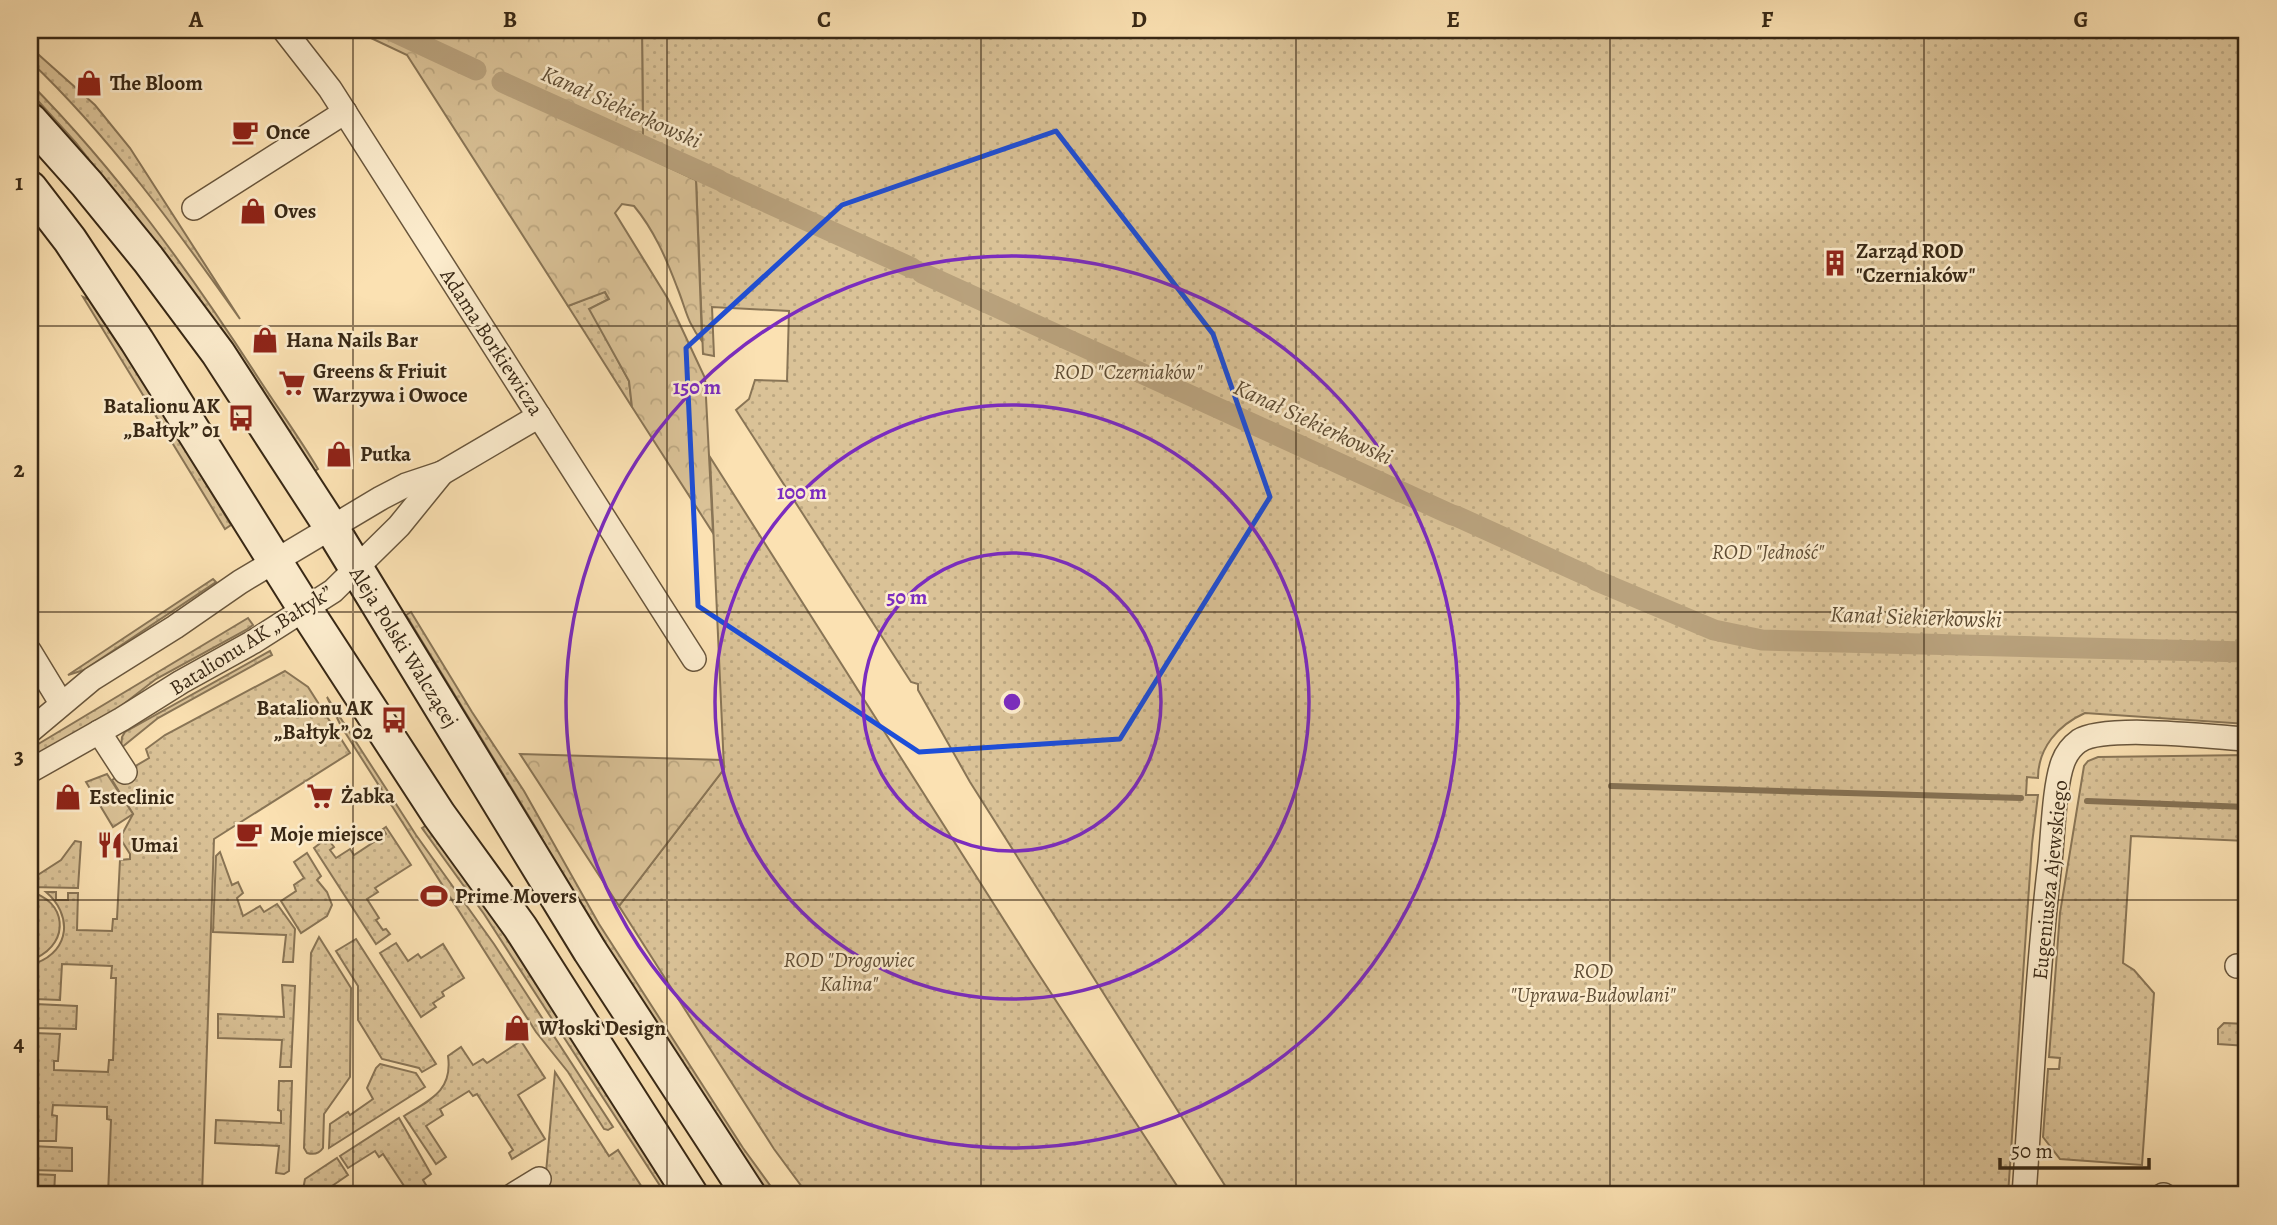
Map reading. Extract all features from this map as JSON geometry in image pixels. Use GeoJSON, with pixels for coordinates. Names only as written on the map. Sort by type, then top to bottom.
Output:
{"type":"FeatureCollection","features":[{"type":"Feature","properties":{"kind":"main road","name":"Aleja Polski Walczącej"},"geometry":{"type":"LineString","coordinates":[[30,120],[122,227],[218,353],[331,527],[590,951],[749,1195]]}},
{"type":"Feature","properties":{"kind":"main road"},"geometry":{"type":"LineString","coordinates":[[30,188],[70,240],[137,341],[305,609],[439,814],[520,927],[691,1195]]}},
{"type":"Feature","properties":{"kind":"street","name":"Adama Borkiewicza"},"geometry":{"type":"LineString","coordinates":[[284,30],[345,112],[694,659]]}},
{"type":"Feature","properties":{"kind":"street"},"geometry":{"type":"LineString","coordinates":[[194,208],[345,112]]}},
{"type":"Feature","properties":{"kind":"street","name":"Batalionu AK „Bałtyk”"},"geometry":{"type":"LineString","coordinates":[[30,732],[61,703],[116,663],[240,582],[331,527],[398,490],[442,472],[539,416]]}},
{"type":"Feature","properties":{"kind":"street","name":"Batalionu AK „Bałtyk”"},"geometry":{"type":"LineString","coordinates":[[30,772],[333,591],[357,570],[418,504],[442,472]]}},
{"type":"Feature","properties":{"kind":"street"},"geometry":{"type":"LineString","coordinates":[[30,652],[61,703]]}},
{"type":"Feature","properties":{"kind":"street"},"geometry":{"type":"LineString","coordinates":[[99,732],[125,772]]}},
{"type":"Feature","properties":{"kind":"street","name":"Eugeniusza Ajewskiego"},"geometry":{"type":"LineString","coordinates":[[2024,1195],[2042,925],[2058,791],[2065,758],[2076,743],[2097,735],[2127,733],[2247,739]]}},
{"type":"Feature","properties":{"kind":"street"},"geometry":{"type":"LineString","coordinates":[[513,1195],[539,1179]]}},
{"type":"Feature","properties":{"kind":"highlighted area"},"geometry":{"type":"Polygon","coordinates":[[[1056,131],[1213,334],[1270,497],[1120,739],[919,752],[698,606],[686,348],[842,205],[1056,131]]]}},
{"type":"Feature","properties":{"kind":"green space"},"geometry":{"type":"Polygon","coordinates":[[[354,30],[642,30],[643,135],[640,154],[696,180],[702,341],[690,322],[673,276],[648,225],[634,206],[622,204],[615,213],[668,299],[705,378],[713,533],[632,407],[629,381],[589,309],[609,299],[605,292],[568,306],[407,55],[354,30]]]}},
{"type":"Feature","properties":{"kind":"green space"},"geometry":{"type":"Polygon","coordinates":[[[642,30],[2247,30],[2247,724],[2085,713],[2066,724],[2051,739],[2042,757],[2038,778],[2027,777],[2026,795],[2038,795],[2032,844],[2008,1195],[1231,1195],[970,782],[918,690],[918,684],[911,682],[736,410],[749,399],[755,380],[787,381],[789,311],[712,307],[714,356],[703,354],[696,180],[640,154],[643,135],[642,30]]]}},
{"type":"Feature","properties":{"kind":"green space"},"geometry":{"type":"Polygon","coordinates":[[[30,47],[95,105],[130,148],[240,319],[167,218],[114,152],[30,61],[30,47]]]}},
{"type":"Feature","properties":{"kind":"green space"},"geometry":{"type":"Polygon","coordinates":[[[30,83],[93,151],[179,261],[318,469],[309,475],[178,273],[76,143],[30,92],[30,83]]]}},
{"type":"Feature","properties":{"kind":"green space"},"geometry":{"type":"Polygon","coordinates":[[[604,291],[609,299],[590,309],[629,381],[632,407],[568,306],[604,291]]]}},
{"type":"Feature","properties":{"kind":"green space"},"geometry":{"type":"Polygon","coordinates":[[[83,297],[90,300],[130,358],[231,525],[225,529],[83,297]]]}},
{"type":"Feature","properties":{"kind":"green space","name":"ROD \"Drogowiec Kalina\""},"geometry":{"type":"Polygon","coordinates":[[[710,457],[1030,961],[1183,1195],[808,1195],[774,1149],[619,906],[724,769],[710,457]]]}},
{"type":"Feature","properties":{"kind":"green space"},"geometry":{"type":"Polygon","coordinates":[[[213,579],[216,582],[84,670],[68,675],[213,579]]]}},
{"type":"Feature","properties":{"kind":"green space"},"geometry":{"type":"Polygon","coordinates":[[[411,612],[524,791],[599,924],[743,1148],[777,1195],[767,1195],[758,1183],[579,907],[536,828],[406,615],[411,612]]]}},
{"type":"Feature","properties":{"kind":"green space"},"geometry":{"type":"Polygon","coordinates":[[[248,618],[253,625],[246,630],[156,679],[112,713],[30,759],[30,749],[248,618]]]}},
{"type":"Feature","properties":{"kind":"green space"},"geometry":{"type":"Polygon","coordinates":[[[270,651],[272,655],[158,718],[121,748],[125,732],[270,651]]]}},
{"type":"Feature","properties":{"kind":"green space"},"geometry":{"type":"Polygon","coordinates":[[[285,671],[308,687],[350,753],[214,839],[202,1195],[108,1195],[111,1120],[107,1119],[107,1107],[53,1105],[52,1115],[57,1116],[56,1141],[31,1141],[34,1033],[60,1034],[58,1061],[54,1061],[54,1070],[108,1072],[109,1060],[113,1060],[116,978],[111,978],[112,966],[62,964],[60,1000],[35,999],[36,963],[56,950],[64,931],[60,911],[46,892],[56,892],[56,900],[68,900],[68,893],[78,893],[77,930],[112,931],[113,919],[117,919],[120,860],[130,859],[130,854],[120,838],[133,814],[112,780],[149,758],[146,749],[165,735],[285,671]]]}},
{"type":"Feature","properties":{"kind":"green space"},"geometry":{"type":"Polygon","coordinates":[[[327,697],[416,835],[494,944],[613,1127],[604,1129],[568,1072],[536,1032],[341,726],[327,697]]]}},
{"type":"Feature","properties":{"kind":"green space"},"geometry":{"type":"Polygon","coordinates":[[[520,754],[723,760],[724,769],[619,906],[520,754]]]}},
{"type":"Feature","properties":{"kind":"green space"},"geometry":{"type":"Polygon","coordinates":[[[2247,755],[2247,841],[2131,836],[2123,963],[2134,970],[2154,993],[2142,1165],[2060,1159],[2043,1137],[2048,1069],[2059,1069],[2060,1058],[2049,1057],[2060,913],[2084,766],[2098,757],[2247,755]]]}},
{"type":"Feature","properties":{"kind":"green space"},"geometry":{"type":"Polygon","coordinates":[[[107,774],[133,814],[113,827],[86,782],[107,774]]]}},
{"type":"Feature","properties":{"kind":"green space"},"geometry":{"type":"Polygon","coordinates":[[[429,824],[497,920],[675,1195],[666,1195],[484,914],[422,828],[429,824]]]}},
{"type":"Feature","properties":{"kind":"green space"},"geometry":{"type":"Polygon","coordinates":[[[386,827],[411,865],[375,888],[378,892],[367,899],[379,918],[376,920],[383,930],[386,929],[390,934],[376,944],[314,848],[327,838],[334,847],[330,850],[336,858],[350,849],[354,855],[386,834],[383,829],[386,827]]]}},
{"type":"Feature","properties":{"kind":"green space"},"geometry":{"type":"Polygon","coordinates":[[[75,841],[81,842],[78,888],[30,887],[30,880],[61,860],[75,841]]]}},
{"type":"Feature","properties":{"kind":"green space"},"geometry":{"type":"Polygon","coordinates":[[[220,852],[232,885],[238,882],[243,893],[237,898],[243,916],[260,906],[264,912],[277,904],[295,929],[293,962],[283,962],[286,935],[213,932],[216,856],[220,852]]]}},
{"type":"Feature","properties":{"kind":"green space"},"geometry":{"type":"Polygon","coordinates":[[[307,853],[321,876],[317,880],[327,892],[332,905],[327,916],[301,933],[281,901],[296,891],[294,885],[304,878],[294,862],[307,853]]]}},
{"type":"Feature","properties":{"kind":"green space"},"geometry":{"type":"Polygon","coordinates":[[[30,892],[51,903],[60,922],[55,942],[36,958],[37,928],[30,913],[30,892]]]}},
{"type":"Feature","properties":{"kind":"green space"},"geometry":{"type":"Polygon","coordinates":[[[319,937],[351,988],[350,1077],[324,1114],[323,1148],[312,1154],[307,1153],[304,1148],[311,953],[319,937]]]}},
{"type":"Feature","properties":{"kind":"green space"},"geometry":{"type":"Polygon","coordinates":[[[356,939],[436,1064],[422,1072],[419,1068],[382,1059],[358,1020],[358,986],[336,951],[356,939]]]}},
{"type":"Feature","properties":{"kind":"green space"},"geometry":{"type":"Polygon","coordinates":[[[396,943],[408,961],[418,954],[421,958],[443,944],[464,978],[442,992],[444,996],[433,1003],[436,1007],[421,1017],[380,953],[396,943]]]}},
{"type":"Feature","properties":{"kind":"green space"},"geometry":{"type":"Polygon","coordinates":[[[282,985],[295,986],[291,1067],[280,1067],[282,1040],[218,1038],[218,1014],[284,1017],[282,985]]]}},
{"type":"Feature","properties":{"kind":"green space"},"geometry":{"type":"Polygon","coordinates":[[[35,1004],[77,1006],[76,1029],[34,1028],[35,1004]]]}},
{"type":"Feature","properties":{"kind":"green space"},"geometry":{"type":"Polygon","coordinates":[[[2224,1023],[2247,1024],[2247,1046],[2218,1044],[2218,1029],[2224,1023]]]}},
{"type":"Feature","properties":{"kind":"green space"},"geometry":{"type":"Polygon","coordinates":[[[521,1041],[545,1078],[518,1095],[545,1139],[512,1159],[509,1153],[513,1150],[477,1094],[473,1096],[469,1091],[440,1109],[443,1115],[426,1126],[446,1157],[436,1164],[404,1116],[438,1093],[447,1078],[448,1056],[461,1047],[473,1065],[483,1059],[487,1063],[521,1041]]]}},
{"type":"Feature","properties":{"kind":"green space"},"geometry":{"type":"Polygon","coordinates":[[[380,1064],[416,1073],[425,1087],[329,1148],[330,1124],[348,1112],[350,1115],[373,1099],[367,1088],[380,1064]]]}},
{"type":"Feature","properties":{"kind":"green space"},"geometry":{"type":"Polygon","coordinates":[[[555,1072],[609,1156],[618,1150],[647,1195],[544,1195],[555,1072]]]}},
{"type":"Feature","properties":{"kind":"green space"},"geometry":{"type":"Polygon","coordinates":[[[279,1081],[292,1081],[289,1171],[284,1174],[276,1173],[279,1146],[215,1143],[216,1120],[281,1123],[281,1111],[278,1110],[279,1081]]]}},
{"type":"Feature","properties":{"kind":"green space"},"geometry":{"type":"Polygon","coordinates":[[[399,1118],[431,1174],[423,1180],[432,1195],[410,1195],[383,1154],[379,1157],[375,1151],[348,1168],[340,1156],[399,1118]]]}},
{"type":"Feature","properties":{"kind":"green space"},"geometry":{"type":"Polygon","coordinates":[[[31,1146],[72,1148],[72,1171],[30,1170],[31,1146]]]}},
{"type":"Feature","properties":{"kind":"green space"},"geometry":{"type":"Polygon","coordinates":[[[337,1158],[348,1175],[332,1186],[337,1195],[302,1195],[305,1179],[337,1158]]]}},
{"type":"Feature","properties":{"kind":"green space"},"geometry":{"type":"Polygon","coordinates":[[[30,1174],[55,1175],[54,1195],[30,1195],[30,1174]]]}},
{"type":"Feature","properties":{"kind":"waterway","name":"Kanał Siekierkowski"},"geometry":{"type":"LineString","coordinates":[[390,30],[476,70]]}},
{"type":"Feature","properties":{"kind":"waterway","name":"Kanał Siekierkowski"},"geometry":{"type":"LineString","coordinates":[[502,82],[719,180]]}},
{"type":"Feature","properties":{"kind":"waterway","name":"Kanał Siekierkowski"},"geometry":{"type":"LineString","coordinates":[[724,183],[912,268]]}},
{"type":"Feature","properties":{"kind":"waterway","name":"Kanał Siekierkowski"},"geometry":{"type":"LineString","coordinates":[[922,273],[1452,515]]}},
{"type":"Feature","properties":{"kind":"waterway","name":"Kanał Siekierkowski"},"geometry":{"type":"LineString","coordinates":[[1456,516],[1588,576]]}},
{"type":"Feature","properties":{"kind":"waterway","name":"Kanał Siekierkowski"},"geometry":{"type":"LineString","coordinates":[[1595,580],[1714,630],[1762,640],[2247,652]]}},
{"type":"Feature","properties":{"kind":"waterway"},"geometry":{"type":"LineString","coordinates":[[1611,786],[2021,798]]}},
{"type":"Feature","properties":{"kind":"waterway"},"geometry":{"type":"LineString","coordinates":[[2087,801],[2247,807]]}},
{"type":"Feature","properties":{"kind":"place","name":"The Bloom"},"geometry":{"type":"Point","coordinates":[89,83]}},
{"type":"Feature","properties":{"kind":"place","name":"Once"},"geometry":{"type":"Point","coordinates":[245,132]}},
{"type":"Feature","properties":{"kind":"place","name":"Oves"},"geometry":{"type":"Point","coordinates":[253,211]}},
{"type":"Feature","properties":{"kind":"place","name":"Zarząd ROD \"Czerniaków\""},"geometry":{"type":"Point","coordinates":[1835,263]}},
{"type":"Feature","properties":{"kind":"place","name":"Hana Nails Bar"},"geometry":{"type":"Point","coordinates":[265,340]}},
{"type":"Feature","properties":{"kind":"place","name":"Greens & Friuit Warzywa i Owoce"},"geometry":{"type":"Point","coordinates":[292,383]}},
{"type":"Feature","properties":{"kind":"place","name":"Batalionu AK „Bałtyk” 01"},"geometry":{"type":"Point","coordinates":[241,418]}},
{"type":"Feature","properties":{"kind":"place","name":"Putka"},"geometry":{"type":"Point","coordinates":[339,454]}},
{"type":"Feature","properties":{"kind":"place","name":"Batalionu AK „Bałtyk” 02"},"geometry":{"type":"Point","coordinates":[394,720]}},
{"type":"Feature","properties":{"kind":"place","name":"Żabka"},"geometry":{"type":"Point","coordinates":[320,796]}},
{"type":"Feature","properties":{"kind":"place","name":"Esteclinic"},"geometry":{"type":"Point","coordinates":[68,797]}},
{"type":"Feature","properties":{"kind":"place","name":"Moje miejsce"},"geometry":{"type":"Point","coordinates":[249,834]}},
{"type":"Feature","properties":{"kind":"place","name":"Umai"},"geometry":{"type":"Point","coordinates":[110,845]}},
{"type":"Feature","properties":{"kind":"place","name":"Prime Movers"},"geometry":{"type":"Point","coordinates":[434,896]}},
{"type":"Feature","properties":{"kind":"place","name":"Włoski Design"},"geometry":{"type":"Point","coordinates":[517,1028]}},
{"type":"Feature","properties":{"kind":"park label","name":"ROD \"Czerniaków\""},"geometry":{"type":"Point","coordinates":[1128,372]}},
{"type":"Feature","properties":{"kind":"park label","name":"ROD \"Jedność\""},"geometry":{"type":"Point","coordinates":[1768,552]}},
{"type":"Feature","properties":{"kind":"park label","name":"ROD \"Uprawa-Budowlani\""},"geometry":{"type":"Point","coordinates":[1593,983]}}]}
